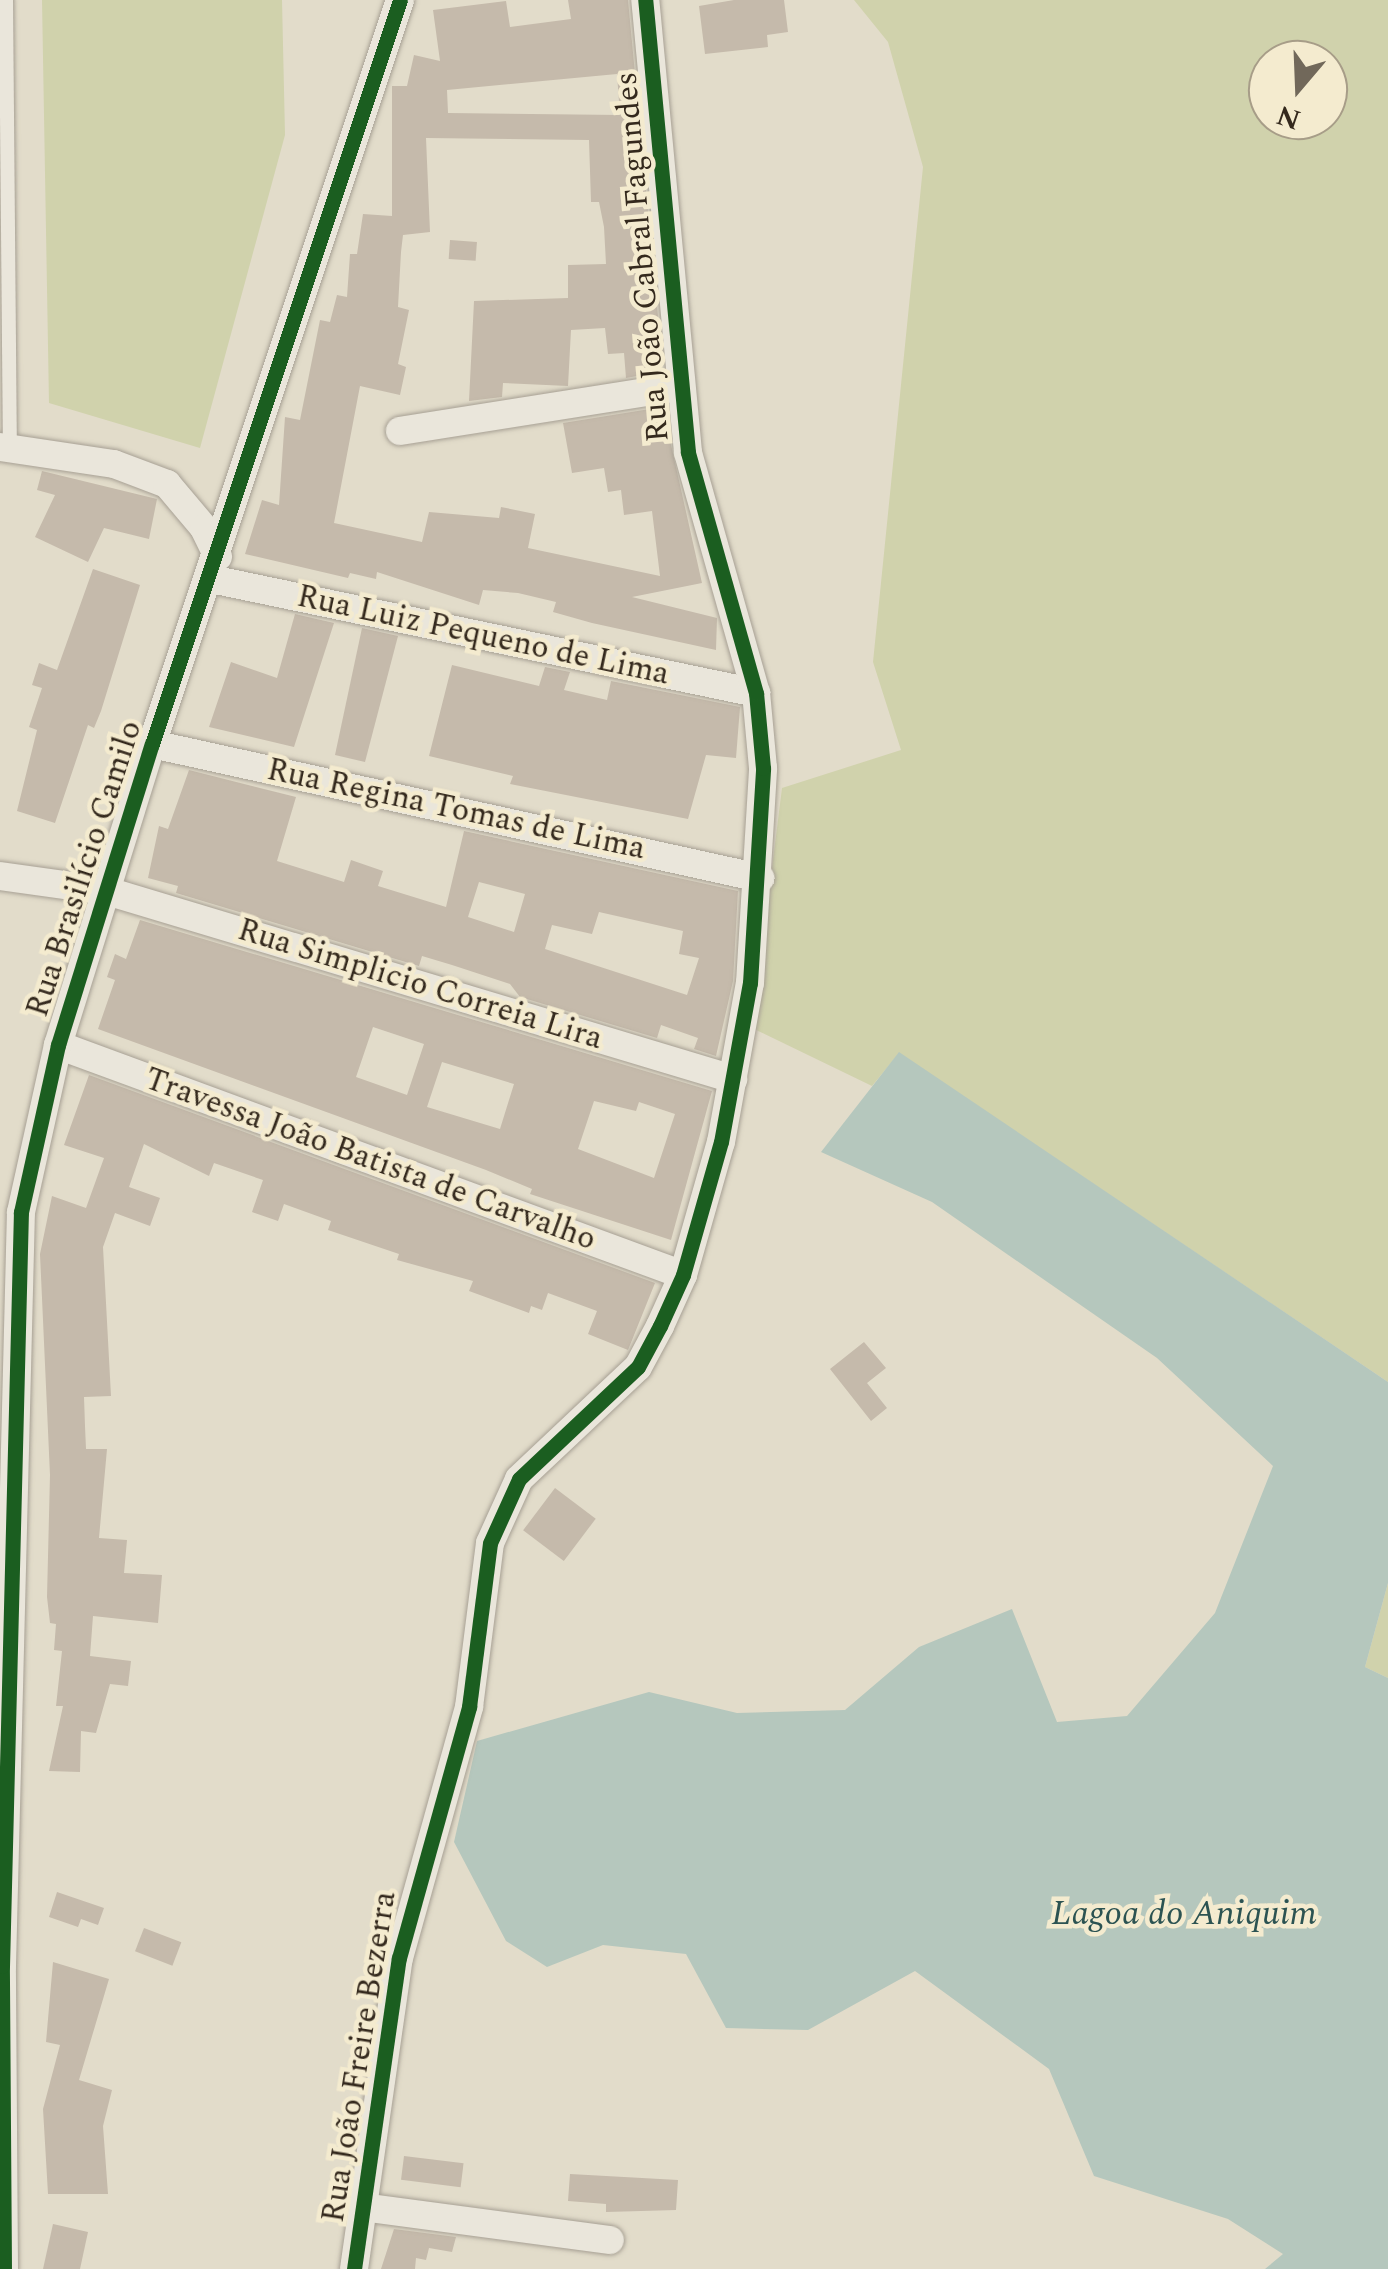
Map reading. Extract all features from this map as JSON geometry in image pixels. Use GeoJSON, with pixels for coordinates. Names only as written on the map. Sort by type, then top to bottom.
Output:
{"type":"FeatureCollection","features":[{"type":"Feature","properties":{"kind":"street","name":"Rua Brasilício Camilo"},"geometry":{"type":"LineString","coordinates":[[4,2269],[2,1966],[15,1315],[22,1212],[58,1045],[152,744],[214,568],[400,0]]}},
{"type":"Feature","properties":{"kind":"street","name":"Rua João Cabral Fagundes"},"geometry":{"type":"LineString","coordinates":[[645,0],[678,387],[688,452],[756,694],[763,768],[760,878],[733,1078],[683,1276],[660,1326]]}},
{"type":"Feature","properties":{"kind":"street"},"geometry":{"type":"LineString","coordinates":[[400,431],[678,387]]}},
{"type":"Feature","properties":{"kind":"street"},"geometry":{"type":"LineString","coordinates":[[5,446],[114,464],[167,484],[204,528],[214,568]]}},
{"type":"Feature","properties":{"kind":"street","name":"Rua Luiz Pequeno de Lima"},"geometry":{"type":"LineString","coordinates":[[214,568],[756,694]]}},
{"type":"Feature","properties":{"kind":"street","name":"Rua Regina Tomas de Lima"},"geometry":{"type":"LineString","coordinates":[[152,744],[760,878]]}},
{"type":"Feature","properties":{"kind":"street","name":"Rua Simplicio Correia Lira"},"geometry":{"type":"LineString","coordinates":[[0,876],[107,891],[733,1078]]}},
{"type":"Feature","properties":{"kind":"street","name":"Travessa João Batista de Carvalho"},"geometry":{"type":"LineString","coordinates":[[58,1045],[683,1276]]}},
{"type":"Feature","properties":{"kind":"street","name":"Rua João Freire Bezerra"},"geometry":{"type":"LineString","coordinates":[[354,2269],[398,1958],[470,1707],[483,1584],[500,1512],[519,1480],[638,1368],[660,1326]]}},
{"type":"Feature","properties":{"kind":"street"},"geometry":{"type":"LineString","coordinates":[[362,2207],[610,2240]]}},
{"type":"Feature","properties":{"kind":"lane"},"geometry":{"type":"LineString","coordinates":[[5,446],[6,0]]}},
{"type":"Feature","properties":{"kind":"green space"},"geometry":{"type":"Polygon","coordinates":[[[42,0],[282,0],[285,135],[200,448],[49,403],[42,0]]]}},
{"type":"Feature","properties":{"kind":"green space"},"geometry":{"type":"Polygon","coordinates":[[[854,0],[1388,0],[1388,1382],[899,1053],[872,1086],[752,1028],[782,788],[901,750],[873,662],[923,167],[888,42],[854,0]]]}},
{"type":"Feature","properties":{"kind":"green space"},"geometry":{"type":"Polygon","coordinates":[[[1388,1583],[1388,1678],[1365,1667],[1388,1583]]]}},
{"type":"Feature","properties":{"kind":"water","name":"Lagoa do Aniquim"},"geometry":{"type":"Polygon","coordinates":[[[899,1052],[1388,1382],[1388,1583],[1365,1667],[1388,1678],[1388,2269],[1265,2269],[1283,2254],[1228,2219],[1094,2176],[1049,2069],[915,1971],[808,2030],[726,2028],[686,1954],[603,1945],[547,1967],[506,1941],[454,1842],[477,1741],[649,1692],[737,1713],[845,1710],[919,1647],[1012,1609],[1057,1722],[1127,1716],[1215,1613],[1273,1466],[1157,1358],[932,1202],[821,1152],[899,1052]]]}},
{"type":"Feature","properties":{"kind":"building"},"geometry":{"type":"Polygon","coordinates":[[[568,0],[628,0],[661,348],[651,349],[653,373],[626,378],[624,353],[608,354],[605,328],[571,330],[568,386],[503,383],[502,397],[469,401],[474,301],[568,298],[568,265],[606,264],[604,227],[599,202],[591,202],[589,140],[426,138],[430,232],[403,235],[398,307],[409,310],[398,364],[406,367],[400,395],[360,386],[334,523],[422,542],[429,512],[499,518],[501,507],[535,514],[528,548],[660,576],[652,511],[624,515],[621,490],[608,492],[604,468],[572,473],[563,423],[656,408],[662,437],[669,436],[702,583],[632,597],[717,618],[716,650],[553,612],[556,602],[518,593],[483,590],[479,605],[377,572],[376,579],[350,573],[348,578],[245,554],[262,500],[279,505],[285,417],[300,420],[320,320],[330,322],[337,295],[347,297],[350,254],[357,254],[363,214],[392,216],[392,86],[407,86],[414,55],[440,61],[433,10],[506,1],[510,27],[571,19],[568,0]],[[617,74],[447,90],[448,113],[620,115],[617,74]]]}},
{"type":"Feature","properties":{"kind":"building"},"geometry":{"type":"Polygon","coordinates":[[[734,0],[784,0],[788,32],[767,35],[768,47],[705,54],[699,6],[734,0]]]}},
{"type":"Feature","properties":{"kind":"building"},"geometry":{"type":"Polygon","coordinates":[[[450,240],[477,242],[476,261],[449,259],[450,240]]]}},
{"type":"Feature","properties":{"kind":"building"},"geometry":{"type":"Polygon","coordinates":[[[42,471],[157,499],[149,539],[104,528],[88,562],[35,537],[55,495],[37,490],[42,471]]]}},
{"type":"Feature","properties":{"kind":"building"},"geometry":{"type":"Polygon","coordinates":[[[93,569],[140,585],[101,711],[94,728],[88,725],[55,823],[17,811],[37,730],[29,727],[42,688],[32,685],[39,663],[57,670],[93,569]]]}},
{"type":"Feature","properties":{"kind":"building"},"geometry":{"type":"Polygon","coordinates":[[[295,614],[334,623],[294,747],[209,727],[231,662],[277,678],[295,614]]]}},
{"type":"Feature","properties":{"kind":"building"},"geometry":{"type":"Polygon","coordinates":[[[362,628],[398,636],[365,762],[335,755],[362,628]]]}},
{"type":"Feature","properties":{"kind":"building"},"geometry":{"type":"Polygon","coordinates":[[[452,665],[539,686],[545,667],[570,672],[564,690],[607,700],[611,681],[740,707],[736,758],[706,755],[688,819],[510,784],[513,776],[429,756],[452,665]]]}},
{"type":"Feature","properties":{"kind":"building"},"geometry":{"type":"Polygon","coordinates":[[[189,770],[296,797],[277,861],[344,882],[351,860],[383,871],[378,886],[446,907],[464,831],[738,891],[733,981],[716,1056],[694,1049],[698,1038],[661,1025],[657,1038],[520,997],[510,984],[452,965],[422,956],[419,966],[176,893],[178,886],[148,878],[159,826],[168,829],[189,770]],[[479,882],[468,917],[514,932],[525,894],[479,882]],[[599,912],[592,934],[552,925],[545,949],[687,995],[699,958],[679,954],[683,931],[599,912]]]}},
{"type":"Feature","properties":{"kind":"building"},"geometry":{"type":"Polygon","coordinates":[[[140,920],[712,1091],[671,1240],[530,1194],[532,1189],[486,1170],[98,1029],[115,980],[107,977],[115,954],[126,959],[140,920]],[[373,1027],[356,1077],[407,1095],[424,1044],[373,1027]],[[442,1062],[427,1107],[500,1129],[514,1084],[442,1062]],[[594,1101],[578,1149],[654,1178],[675,1114],[639,1102],[636,1111],[594,1101]]]}},
{"type":"Feature","properties":{"kind":"building"},"geometry":{"type":"Polygon","coordinates":[[[89,1075],[655,1283],[628,1350],[588,1334],[597,1311],[548,1293],[542,1310],[531,1306],[529,1313],[469,1291],[473,1281],[397,1260],[399,1254],[328,1230],[331,1221],[284,1204],[278,1221],[252,1212],[263,1180],[214,1163],[209,1176],[144,1144],[129,1187],[160,1198],[150,1226],[115,1213],[103,1247],[111,1396],[84,1397],[86,1449],[107,1449],[99,1538],[127,1540],[124,1573],[162,1575],[158,1623],[93,1616],[90,1656],[131,1661],[128,1686],[110,1684],[96,1733],[81,1731],[80,1772],[49,1771],[63,1706],[56,1706],[62,1651],[54,1650],[56,1624],[50,1623],[47,1597],[50,1475],[40,1254],[52,1196],[86,1208],[104,1158],[64,1145],[89,1075]]]}},
{"type":"Feature","properties":{"kind":"building"},"geometry":{"type":"Polygon","coordinates":[[[864,1342],[886,1368],[867,1383],[887,1408],[871,1421],[830,1369],[864,1342]]]}},
{"type":"Feature","properties":{"kind":"building"},"geometry":{"type":"Polygon","coordinates":[[[555,1488],[596,1519],[564,1561],[523,1530],[555,1488]]]}},
{"type":"Feature","properties":{"kind":"building"},"geometry":{"type":"Polygon","coordinates":[[[57,1892],[104,1908],[98,1925],[81,1919],[78,1927],[49,1917],[57,1892]]]}},
{"type":"Feature","properties":{"kind":"building"},"geometry":{"type":"Polygon","coordinates":[[[144,1928],[181,1942],[172,1966],[135,1951],[144,1928]]]}},
{"type":"Feature","properties":{"kind":"building"},"geometry":{"type":"Polygon","coordinates":[[[53,1962],[109,1979],[79,2080],[112,2090],[103,2126],[108,2194],[48,2194],[43,2109],[60,2045],[46,2042],[53,1962]]]}},
{"type":"Feature","properties":{"kind":"building"},"geometry":{"type":"Polygon","coordinates":[[[404,2156],[464,2163],[461,2187],[401,2180],[404,2156]]]}},
{"type":"Feature","properties":{"kind":"building"},"geometry":{"type":"Polygon","coordinates":[[[570,2174],[678,2180],[676,2210],[606,2212],[606,2204],[568,2201],[570,2174]]]}},
{"type":"Feature","properties":{"kind":"building"},"geometry":{"type":"Polygon","coordinates":[[[53,2224],[88,2232],[80,2269],[43,2269],[53,2224]]]}},
{"type":"Feature","properties":{"kind":"building"},"geometry":{"type":"Polygon","coordinates":[[[394,2229],[456,2237],[452,2252],[429,2248],[426,2260],[416,2258],[415,2269],[381,2269],[394,2229]]]}},
{"type":"Feature","properties":{"kind":"cycle path"},"geometry":{"type":"LineString","coordinates":[[4,2269],[2,1966],[21,1212],[58,1045],[152,744],[400,0]]}},
{"type":"Feature","properties":{"kind":"cycle path"},"geometry":{"type":"LineString","coordinates":[[354,2269],[399,1958],[469,1707],[490,1543],[519,1479],[638,1367],[660,1326],[683,1275],[721,1142],[750,983],[763,768],[756,693],[688,452],[645,0]]}}]}
